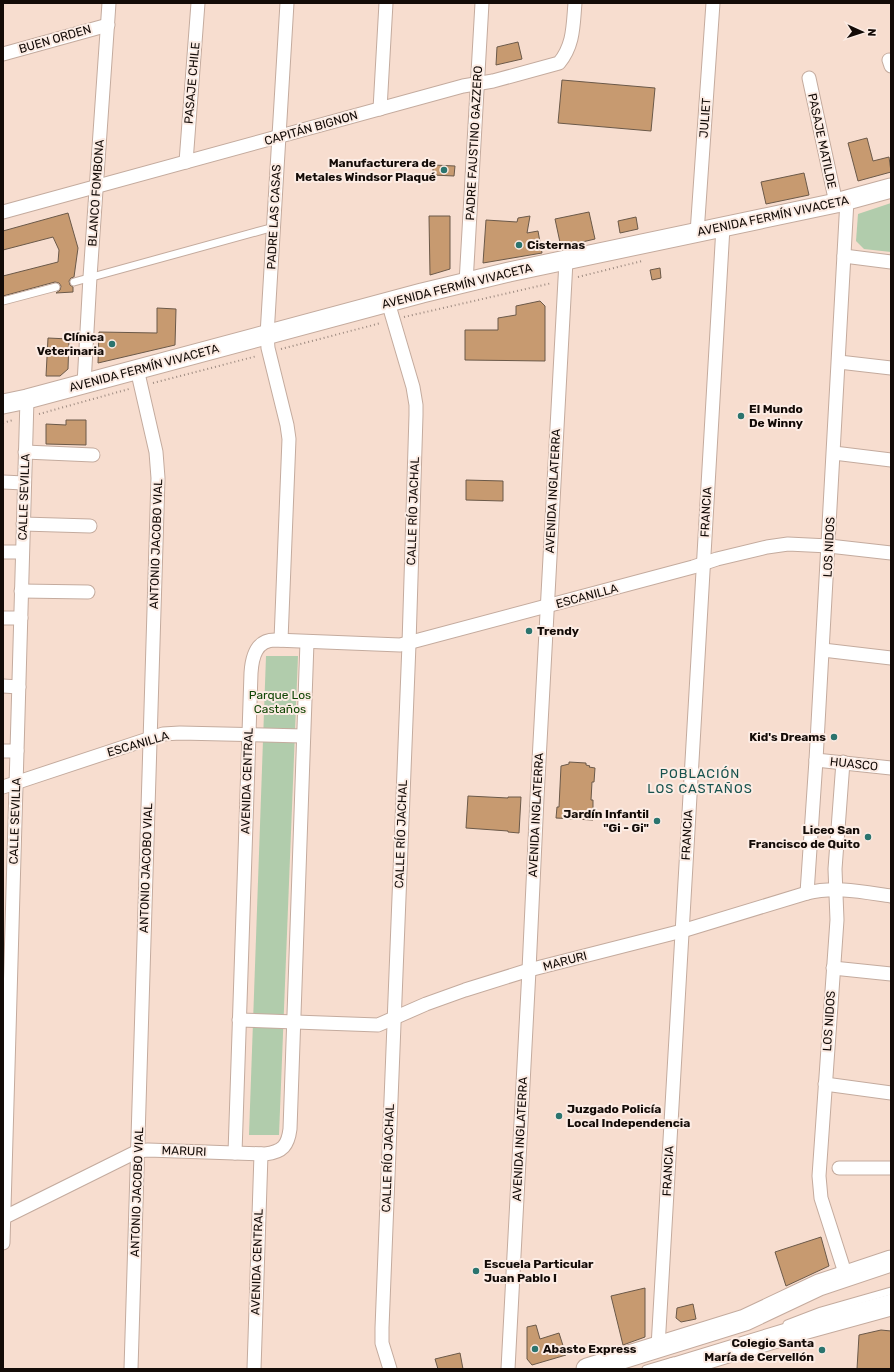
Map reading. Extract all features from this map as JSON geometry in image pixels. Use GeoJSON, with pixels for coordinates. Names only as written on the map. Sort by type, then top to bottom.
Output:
{"type":"FeatureCollection","features":[{"type":"Feature","properties":{"kind":"main road","name":"AVENIDA FERMÍN VIVACETA"},"geometry":{"type":"LineString","coordinates":[[3,410],[26,408],[84,384],[139,378],[391,311],[466,283],[842,202],[891,188]]}},
{"type":"Feature","properties":{"kind":"main road","name":"AVENIDA FERMÍN VIVACETA"},"geometry":{"type":"LineString","coordinates":[[3,404],[26,408]]}},
{"type":"Feature","properties":{"kind":"main road"},"geometry":{"type":"LineString","coordinates":[[587,1369],[744,1320],[806,1291],[891,1261]]}},
{"type":"Feature","properties":{"kind":"main road"},"geometry":{"type":"LineString","coordinates":[[676,1364],[891,1305]]}},
{"type":"Feature","properties":{"kind":"street","name":"BLANCO FOMBONA"},"geometry":{"type":"LineString","coordinates":[[84,384],[109,3]]}},
{"type":"Feature","properties":{"kind":"street","name":"PASAJE CHILE"},"geometry":{"type":"LineString","coordinates":[[186,162],[198,3]]}},
{"type":"Feature","properties":{"kind":"street","name":"PADRE LAS CASAS"},"geometry":{"type":"LineString","coordinates":[[268,344],[287,3]]}},
{"type":"Feature","properties":{"kind":"street"},"geometry":{"type":"LineString","coordinates":[[380,109],[386,3]]}},
{"type":"Feature","properties":{"kind":"street","name":"PADRE FAUSTINO GAZZERO"},"geometry":{"type":"LineString","coordinates":[[466,283],[482,3]]}},
{"type":"Feature","properties":{"kind":"street","name":"CAPITÁN BIGNON"},"geometry":{"type":"LineString","coordinates":[[3,212],[463,86],[493,82],[559,63],[571,44],[575,3]]}},
{"type":"Feature","properties":{"kind":"street","name":"JULIET"},"geometry":{"type":"LineString","coordinates":[[697,233],[713,3]]}},
{"type":"Feature","properties":{"kind":"street","name":"BUEN ORDEN"},"geometry":{"type":"LineString","coordinates":[[3,54],[108,25]]}},
{"type":"Feature","properties":{"kind":"street","name":"PASAJE MATILDE"},"geometry":{"type":"LineString","coordinates":[[809,78],[842,202]]}},
{"type":"Feature","properties":{"kind":"street","name":"LOS NIDOS"},"geometry":{"type":"LineString","coordinates":[[807,893],[823,650],[839,362],[844,256],[842,202]]}},
{"type":"Feature","properties":{"kind":"street","name":"FRANCIA"},"geometry":{"type":"LineString","coordinates":[[658,1347],[722,227]]}},
{"type":"Feature","properties":{"kind":"street"},"geometry":{"type":"LineString","coordinates":[[844,256],[891,262]]}},
{"type":"Feature","properties":{"kind":"street","name":"AVENIDA INGLATERRA"},"geometry":{"type":"LineString","coordinates":[[508,1369],[536,806],[566,261]]}},
{"type":"Feature","properties":{"kind":"street","name":"CALLE RÍO JACHAL"},"geometry":{"type":"LineString","coordinates":[[390,1369],[382,1343],[382,1328],[409,644],[416,405],[413,387],[391,311]]}},
{"type":"Feature","properties":{"kind":"street"},"geometry":{"type":"LineString","coordinates":[[268,344],[289,439],[281,640]]}},
{"type":"Feature","properties":{"kind":"street"},"geometry":{"type":"LineString","coordinates":[[839,362],[891,368]]}},
{"type":"Feature","properties":{"kind":"street","name":"ANTONIO JACOBO VIAL"},"geometry":{"type":"LineString","coordinates":[[131,1369],[158,470],[156,452],[139,378]]}},
{"type":"Feature","properties":{"kind":"street","name":"CALLE SEVILLA"},"geometry":{"type":"LineString","coordinates":[[3,1242],[26,408]]}},
{"type":"Feature","properties":{"kind":"street"},"geometry":{"type":"LineString","coordinates":[[25,452],[93,455]]}},
{"type":"Feature","properties":{"kind":"street"},"geometry":{"type":"LineString","coordinates":[[834,453],[891,460]]}},
{"type":"Feature","properties":{"kind":"street"},"geometry":{"type":"LineString","coordinates":[[3,482],[24,483]]}},
{"type":"Feature","properties":{"kind":"street"},"geometry":{"type":"LineString","coordinates":[[23,524],[90,526]]}},
{"type":"Feature","properties":{"kind":"street","name":"ESCANILLA"},"geometry":{"type":"LineString","coordinates":[[281,640],[393,646],[409,644],[717,559],[783,544],[829,546],[891,553]]}},
{"type":"Feature","properties":{"kind":"street"},"geometry":{"type":"LineString","coordinates":[[3,552],[22,552]]}},
{"type":"Feature","properties":{"kind":"street"},"geometry":{"type":"LineString","coordinates":[[21,591],[88,592]]}},
{"type":"Feature","properties":{"kind":"street"},"geometry":{"type":"LineString","coordinates":[[3,618],[21,618]]}},
{"type":"Feature","properties":{"kind":"street","name":"AVENIDA CENTRAL"},"geometry":{"type":"LineString","coordinates":[[235,1153],[248,735],[252,658],[257,649],[263,643],[272,640],[281,640]]}},
{"type":"Feature","properties":{"kind":"street"},"geometry":{"type":"LineString","coordinates":[[294,1022],[307,642]]}},
{"type":"Feature","properties":{"kind":"street"},"geometry":{"type":"LineString","coordinates":[[823,650],[891,658]]}},
{"type":"Feature","properties":{"kind":"street"},"geometry":{"type":"LineString","coordinates":[[3,686],[19,687]]}},
{"type":"Feature","properties":{"kind":"street","name":"ESCANILLA"},"geometry":{"type":"LineString","coordinates":[[3,787],[163,734],[180,733],[303,736]]}},
{"type":"Feature","properties":{"kind":"street"},"geometry":{"type":"LineString","coordinates":[[3,751],[17,751]]}},
{"type":"Feature","properties":{"kind":"street","name":"HUASCO"},"geometry":{"type":"LineString","coordinates":[[816,760],[891,768]]}},
{"type":"Feature","properties":{"kind":"street","name":"LOS NIDOS"},"geometry":{"type":"LineString","coordinates":[[842,762],[835,869],[837,920],[819,1167],[821,1198],[846,1276]]}},
{"type":"Feature","properties":{"kind":"street","name":"MARURI"},"geometry":{"type":"LineString","coordinates":[[240,1020],[374,1025],[384,1023],[452,994],[529,970],[682,931],[807,893],[827,889],[836,889],[891,896]]}},
{"type":"Feature","properties":{"kind":"street"},"geometry":{"type":"LineString","coordinates":[[833,968],[891,974]]}},
{"type":"Feature","properties":{"kind":"street","name":"MARURI"},"geometry":{"type":"LineString","coordinates":[[3,1218],[138,1152],[148,1150],[261,1154],[275,1152],[283,1147],[288,1139],[290,1129],[294,1022]]}},
{"type":"Feature","properties":{"kind":"street"},"geometry":{"type":"LineString","coordinates":[[825,1084],[891,1093]]}},
{"type":"Feature","properties":{"kind":"street","name":"AVENIDA CENTRAL"},"geometry":{"type":"LineString","coordinates":[[254,1369],[261,1154]]}},
{"type":"Feature","properties":{"kind":"street"},"geometry":{"type":"LineString","coordinates":[[839,1168],[891,1168]]}},
{"type":"Feature","properties":{"kind":"lane"},"geometry":{"type":"LineString","coordinates":[[74,282],[274,227]]}},
{"type":"Feature","properties":{"kind":"lane"},"geometry":{"type":"LineString","coordinates":[[3,301],[56,287]]}},
{"type":"Feature","properties":{"kind":"lane"},"geometry":{"type":"LineString","coordinates":[[856,1315],[780,1327],[821,1311],[891,1291]]}},
{"type":"Feature","properties":{"kind":"lane"},"geometry":{"type":"LineString","coordinates":[[780,1312],[808,1299]]}},
{"type":"Feature","properties":{"kind":"lane"},"geometry":{"type":"LineString","coordinates":[[646,1369],[676,1364]]}},
{"type":"Feature","properties":{"kind":"path"},"geometry":{"type":"LineString","coordinates":[[3,423],[26,408],[391,311],[565,280],[647,260]]}},
{"type":"Feature","properties":{"kind":"green space"},"geometry":{"type":"Polygon","coordinates":[[[891,203],[891,252],[864,249],[856,241],[858,214],[891,203]]]}},
{"type":"Feature","properties":{"kind":"green space","name":"Parque Los Castaños"},"geometry":{"type":"Polygon","coordinates":[[[266,656],[298,656],[279,1135],[249,1135],[266,656]]]}},
{"type":"Feature","properties":{"kind":"building"},"geometry":{"type":"Polygon","coordinates":[[[518,42],[522,59],[496,65],[497,47],[518,42]]]}},
{"type":"Feature","properties":{"kind":"building"},"geometry":{"type":"Polygon","coordinates":[[[562,80],[655,88],[651,131],[558,123],[562,80]]]}},
{"type":"Feature","properties":{"kind":"building"},"geometry":{"type":"Polygon","coordinates":[[[867,138],[873,161],[889,157],[891,172],[858,181],[848,143],[867,138]]]}},
{"type":"Feature","properties":{"kind":"building","name":"Manufacturera de Metales Windsor Plaqué"},"geometry":{"type":"Polygon","coordinates":[[[433,165],[455,166],[454,176],[433,175],[433,165]]]}},
{"type":"Feature","properties":{"kind":"building"},"geometry":{"type":"Polygon","coordinates":[[[804,173],[809,195],[766,204],[761,182],[804,173]]]}},
{"type":"Feature","properties":{"kind":"building"},"geometry":{"type":"Polygon","coordinates":[[[589,212],[595,239],[561,247],[555,219],[589,212]]]}},
{"type":"Feature","properties":{"kind":"building"},"geometry":{"type":"Polygon","coordinates":[[[68,213],[78,248],[74,277],[69,281],[70,285],[73,287],[73,292],[56,293],[60,290],[61,286],[59,283],[55,282],[3,296],[3,276],[58,262],[59,250],[53,237],[3,250],[3,231],[68,213]]]}},
{"type":"Feature","properties":{"kind":"building"},"geometry":{"type":"Polygon","coordinates":[[[429,216],[450,216],[450,269],[430,275],[429,216]]]}},
{"type":"Feature","properties":{"kind":"building"},"geometry":{"type":"Polygon","coordinates":[[[530,216],[527,233],[538,231],[542,253],[483,263],[486,220],[517,222],[518,218],[530,216]]]}},
{"type":"Feature","properties":{"kind":"building"},"geometry":{"type":"Polygon","coordinates":[[[636,217],[638,229],[620,233],[618,221],[636,217]]]}},
{"type":"Feature","properties":{"kind":"building"},"geometry":{"type":"Polygon","coordinates":[[[660,268],[661,278],[652,280],[650,270],[660,268]]]}},
{"type":"Feature","properties":{"kind":"building"},"geometry":{"type":"Polygon","coordinates":[[[540,301],[545,306],[545,361],[465,360],[465,330],[498,330],[498,318],[516,315],[516,306],[540,301]]]}},
{"type":"Feature","properties":{"kind":"building"},"geometry":{"type":"Polygon","coordinates":[[[157,308],[176,309],[175,345],[98,363],[99,332],[157,333],[157,308]]]}},
{"type":"Feature","properties":{"kind":"building"},"geometry":{"type":"Polygon","coordinates":[[[48,338],[69,339],[68,369],[60,376],[46,376],[48,338]]]}},
{"type":"Feature","properties":{"kind":"building"},"geometry":{"type":"Polygon","coordinates":[[[66,420],[86,420],[86,445],[46,444],[46,424],[66,425],[66,420]]]}},
{"type":"Feature","properties":{"kind":"building"},"geometry":{"type":"Polygon","coordinates":[[[466,480],[503,481],[503,501],[466,500],[466,480]]]}},
{"type":"Feature","properties":{"kind":"building"},"geometry":{"type":"Polygon","coordinates":[[[569,762],[586,763],[586,765],[590,766],[589,767],[595,768],[594,782],[592,782],[591,800],[593,800],[593,820],[556,818],[557,807],[559,807],[561,766],[569,764],[569,762]]]}},
{"type":"Feature","properties":{"kind":"building"},"geometry":{"type":"Polygon","coordinates":[[[468,796],[508,798],[521,797],[519,833],[466,828],[468,796]]]}},
{"type":"Feature","properties":{"kind":"building"},"geometry":{"type":"Polygon","coordinates":[[[821,1237],[829,1266],[786,1286],[775,1252],[821,1237]]]}},
{"type":"Feature","properties":{"kind":"building"},"geometry":{"type":"Polygon","coordinates":[[[645,1288],[645,1337],[623,1345],[611,1296],[645,1288]]]}},
{"type":"Feature","properties":{"kind":"building"},"geometry":{"type":"Polygon","coordinates":[[[693,1304],[696,1319],[681,1322],[676,1318],[677,1308],[693,1304]]]}},
{"type":"Feature","properties":{"kind":"building"},"geometry":{"type":"Polygon","coordinates":[[[536,1325],[540,1339],[559,1333],[566,1355],[532,1365],[527,1359],[527,1327],[536,1325]]]}},
{"type":"Feature","properties":{"kind":"building"},"geometry":{"type":"Polygon","coordinates":[[[881,1330],[891,1331],[891,1369],[857,1369],[859,1335],[881,1330]]]}},
{"type":"Feature","properties":{"kind":"building"},"geometry":{"type":"Polygon","coordinates":[[[460,1353],[463,1369],[438,1369],[435,1359],[460,1353]]]}},
{"type":"Feature","properties":{"kind":"place","name":"Manufacturera de Metales Windsor Plaqué"},"geometry":{"type":"Point","coordinates":[444,170]}},
{"type":"Feature","properties":{"kind":"place","name":"Cisternas"},"geometry":{"type":"Point","coordinates":[519,245]}},
{"type":"Feature","properties":{"kind":"place","name":"Clínica Veterinaria"},"geometry":{"type":"Point","coordinates":[112,344]}},
{"type":"Feature","properties":{"kind":"place","name":"El Mundo De Winny"},"geometry":{"type":"Point","coordinates":[741,416]}},
{"type":"Feature","properties":{"kind":"place","name":"Trendy"},"geometry":{"type":"Point","coordinates":[529,631]}},
{"type":"Feature","properties":{"kind":"place","name":"Kid's Dreams"},"geometry":{"type":"Point","coordinates":[834,737]}},
{"type":"Feature","properties":{"kind":"place","name":"Jardín Infantil \"Gi - Gi\""},"geometry":{"type":"Point","coordinates":[657,821]}},
{"type":"Feature","properties":{"kind":"place","name":"Liceo San Francisco de Quito"},"geometry":{"type":"Point","coordinates":[868,837]}},
{"type":"Feature","properties":{"kind":"place","name":"Juzgado Policía Local Independencia"},"geometry":{"type":"Point","coordinates":[559,1116]}},
{"type":"Feature","properties":{"kind":"place","name":"Escuela Particular Juan Pablo I"},"geometry":{"type":"Point","coordinates":[476,1271]}},
{"type":"Feature","properties":{"kind":"place","name":"Abasto Express"},"geometry":{"type":"Point","coordinates":[535,1349]}},
{"type":"Feature","properties":{"kind":"place","name":"Colegio Santa María de Cervellón"},"geometry":{"type":"Point","coordinates":[822,1350]}},
{"type":"Feature","properties":{"kind":"district","name":"POBLACIÓN LOS CASTAÑOS"},"geometry":{"type":"Point","coordinates":[700,780]}}]}
